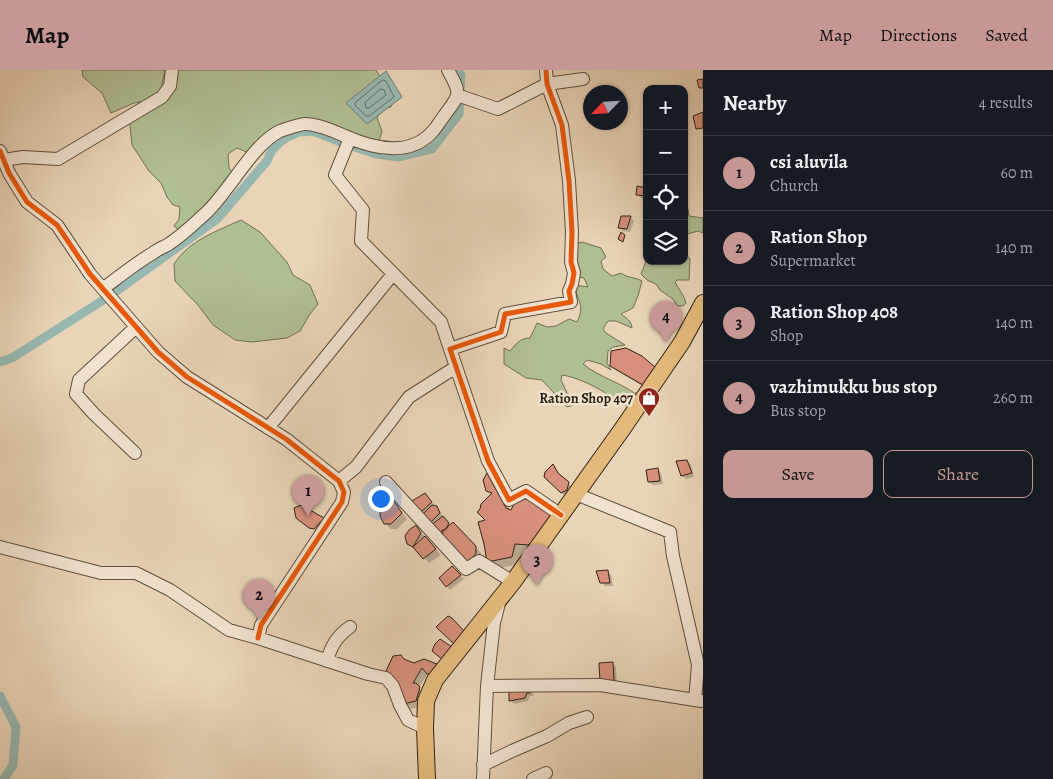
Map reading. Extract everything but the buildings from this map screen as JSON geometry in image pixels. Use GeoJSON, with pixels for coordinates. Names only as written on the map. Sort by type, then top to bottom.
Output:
{"type":"FeatureCollection","features":[{"type":"Feature","properties":{"kind":"main road"},"geometry":{"type":"LineString","coordinates":[[427,779],[426,701],[435,680],[513,582],[576,494],[600,471],[682,342],[703,303]]}},
{"type":"Feature","properties":{"kind":"main road"},"geometry":{"type":"LineString","coordinates":[[682,342],[703,330]]}},
{"type":"Feature","properties":{"kind":"street"},"geometry":{"type":"LineString","coordinates":[[172,70],[170,86],[162,98],[58,159],[2,156],[9,173],[27,202],[57,225],[90,274],[158,352],[187,377],[286,439],[339,481],[344,492],[342,502],[261,625],[258,638]]}},
{"type":"Feature","properties":{"kind":"street"},"geometry":{"type":"LineString","coordinates":[[104,288],[147,256],[169,244],[189,228],[222,197],[251,157],[275,135],[303,123],[324,128],[360,142],[387,148],[404,148],[419,142],[432,133],[456,101],[458,90],[448,70]]}},
{"type":"Feature","properties":{"kind":"street"},"geometry":{"type":"LineString","coordinates":[[450,349],[501,332],[505,314],[571,302],[568,291],[572,284],[574,273],[571,262],[572,232],[569,181],[562,125],[547,84],[546,70]]}},
{"type":"Feature","properties":{"kind":"street"},"geometry":{"type":"LineString","coordinates":[[457,96],[498,109],[547,84],[583,79]]}},
{"type":"Feature","properties":{"kind":"street"},"geometry":{"type":"LineString","coordinates":[[350,138],[336,175],[363,210],[361,241],[441,322],[488,461],[510,500],[526,491],[560,515]]}},
{"type":"Feature","properties":{"kind":"street"},"geometry":{"type":"LineString","coordinates":[[268,428],[393,274]]}},
{"type":"Feature","properties":{"kind":"street"},"geometry":{"type":"LineString","coordinates":[[135,453],[76,394],[80,380],[136,327]]}},
{"type":"Feature","properties":{"kind":"street"},"geometry":{"type":"LineString","coordinates":[[339,481],[356,467],[409,397],[456,367]]}},
{"type":"Feature","properties":{"kind":"street"},"geometry":{"type":"LineString","coordinates":[[386,482],[466,569],[480,560],[513,582]]}},
{"type":"Feature","properties":{"kind":"street"},"geometry":{"type":"LineString","coordinates":[[488,686],[600,685],[699,700],[698,665],[670,532],[576,494]]}},
{"type":"Feature","properties":{"kind":"street"},"geometry":{"type":"LineString","coordinates":[[0,547],[101,574],[136,573],[170,590],[229,630],[386,678],[393,686],[408,720],[425,728]]}},
{"type":"Feature","properties":{"kind":"street"},"geometry":{"type":"LineString","coordinates":[[483,779],[488,686],[494,623],[501,597]]}},
{"type":"Feature","properties":{"kind":"street"},"geometry":{"type":"LineString","coordinates":[[328,661],[331,646],[350,627]]}},
{"type":"Feature","properties":{"kind":"street"},"geometry":{"type":"LineString","coordinates":[[483,765],[512,750],[547,736],[569,723],[587,717]]}},
{"type":"Feature","properties":{"kind":"street"},"geometry":{"type":"LineString","coordinates":[[533,779],[546,773]]}},
{"type":"Feature","properties":{"kind":"green space"},"geometry":{"type":"Polygon","coordinates":[[[82,70],[165,70],[161,89],[152,100],[134,103],[111,113],[102,93],[83,77],[82,70]]]}},
{"type":"Feature","properties":{"kind":"green space"},"geometry":{"type":"Polygon","coordinates":[[[175,70],[376,70],[394,99],[391,107],[382,108],[377,118],[382,131],[379,142],[305,119],[249,153],[237,148],[228,154],[229,168],[233,173],[225,188],[179,230],[174,226],[179,219],[180,207],[173,205],[161,183],[149,171],[132,145],[129,116],[153,107],[175,70]]]}},
{"type":"Feature","properties":{"kind":"green space"},"geometry":{"type":"Polygon","coordinates":[[[688,210],[689,216],[703,218],[703,233],[698,231],[688,234],[688,210]]]}},
{"type":"Feature","properties":{"kind":"green space"},"geometry":{"type":"Polygon","coordinates":[[[241,220],[260,232],[287,262],[293,275],[310,285],[318,304],[300,331],[287,338],[252,342],[235,340],[213,325],[198,305],[175,281],[174,264],[180,256],[195,243],[241,220]]]}},
{"type":"Feature","properties":{"kind":"green space"},"geometry":{"type":"Polygon","coordinates":[[[582,242],[601,248],[606,257],[601,261],[603,269],[612,276],[621,273],[642,281],[633,308],[621,314],[629,321],[632,328],[616,321],[608,321],[603,329],[625,345],[613,347],[608,351],[607,363],[611,370],[601,364],[587,360],[583,364],[636,394],[629,406],[589,384],[562,375],[561,380],[567,393],[575,398],[574,405],[567,407],[542,380],[526,378],[504,364],[504,348],[510,351],[521,340],[530,338],[537,323],[547,327],[556,326],[569,319],[577,322],[581,307],[575,285],[588,287],[584,278],[579,277],[576,267],[576,244],[582,242]]]}},
{"type":"Feature","properties":{"kind":"green space"},"geometry":{"type":"Polygon","coordinates":[[[688,257],[690,259],[689,280],[677,280],[675,282],[686,303],[683,306],[677,306],[673,299],[641,274],[645,265],[688,265],[688,257]]]}},
{"type":"Feature","properties":{"kind":"water"},"geometry":{"type":"Polygon","coordinates":[[[386,71],[402,97],[367,124],[346,103],[386,71]]]}},
{"type":"Feature","properties":{"kind":"waterway"},"geometry":{"type":"LineString","coordinates":[[0,362],[12,358],[108,297],[217,219],[267,161],[272,150],[287,137],[299,132],[313,131],[376,154],[399,157],[432,149],[459,114],[461,75],[457,70]]}},
{"type":"Feature","properties":{"kind":"waterway"},"geometry":{"type":"LineString","coordinates":[[0,696],[16,727],[13,765],[4,779]]}},
{"type":"Feature","properties":{"kind":"cycle path"},"geometry":{"type":"LineString","coordinates":[[546,70],[547,84],[562,125],[569,181],[572,232],[571,262],[574,273],[569,291],[571,302],[505,314],[501,332],[450,349],[488,461],[509,500],[526,491],[561,515]]}},
{"type":"Feature","properties":{"kind":"cycle path"},"geometry":{"type":"LineString","coordinates":[[0,151],[9,173],[27,202],[57,225],[90,274],[158,352],[187,377],[286,439],[339,481],[344,492],[342,502],[261,625],[258,638]]}},
{"type":"Feature","properties":{"kind":"place","name":"vazhimukku bus stop"},"geometry":{"type":"Point","coordinates":[666,342]}},
{"type":"Feature","properties":{"kind":"place","name":"Ration Shop 407"},"geometry":{"type":"Point","coordinates":[649,417]}},
{"type":"Feature","properties":{"kind":"place","name":"csi aluvila"},"geometry":{"type":"Point","coordinates":[308,516]}},
{"type":"Feature","properties":{"kind":"place","name":"Ration Shop 408"},"geometry":{"type":"Point","coordinates":[537,585]}},
{"type":"Feature","properties":{"kind":"place","name":"Ration Shop"},"geometry":{"type":"Point","coordinates":[259,620]}}]}
